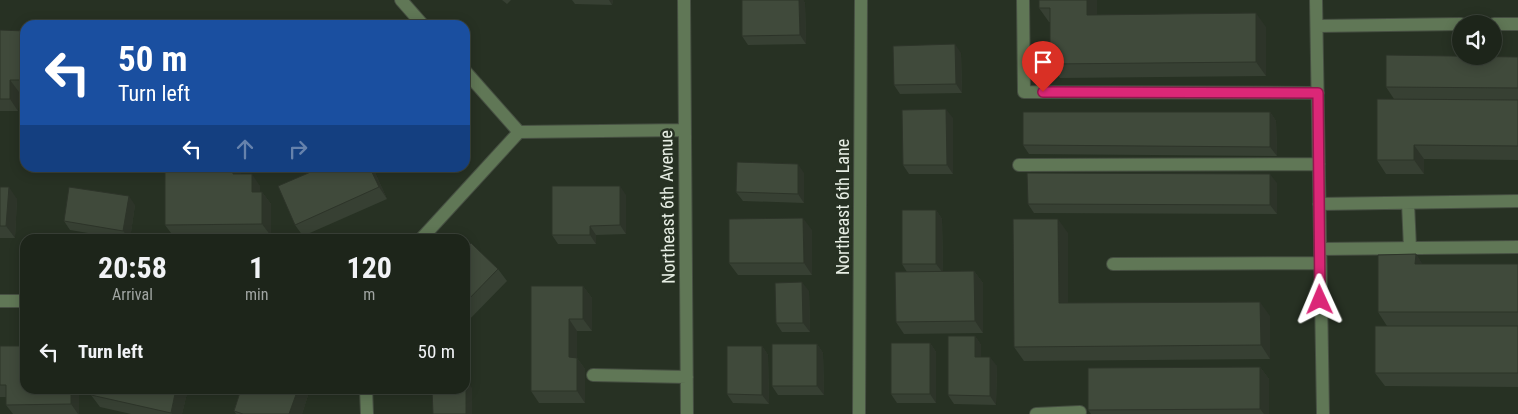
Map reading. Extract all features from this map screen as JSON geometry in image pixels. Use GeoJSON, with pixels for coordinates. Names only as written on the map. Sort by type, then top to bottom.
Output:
{"type":"FeatureCollection","features":[{"type":"Feature","properties":{"kind":"street"},"geometry":{"type":"LineString","coordinates":[[401,0],[419,20]]}},
{"type":"Feature","properties":{"kind":"street","name":"Northeast 6th Avenue"},"geometry":{"type":"LineString","coordinates":[[684,0],[687,414]]}},
{"type":"Feature","properties":{"kind":"street","name":"Northeast 6th Lane"},"geometry":{"type":"LineString","coordinates":[[859,414],[861,0]]}},
{"type":"Feature","properties":{"kind":"street"},"geometry":{"type":"LineString","coordinates":[[1023,0],[1024,92],[1318,93]]}},
{"type":"Feature","properties":{"kind":"street"},"geometry":{"type":"LineString","coordinates":[[1316,0],[1322,414]]}},
{"type":"Feature","properties":{"kind":"street"},"geometry":{"type":"LineString","coordinates":[[1317,26],[1452,24]]}},
{"type":"Feature","properties":{"kind":"street"},"geometry":{"type":"LineString","coordinates":[[1502,24],[1518,24]]}},
{"type":"Feature","properties":{"kind":"street"},"geometry":{"type":"LineString","coordinates":[[470,77],[519,132]]}},
{"type":"Feature","properties":{"kind":"street"},"geometry":{"type":"LineString","coordinates":[[426,234],[519,132],[684,130]]}},
{"type":"Feature","properties":{"kind":"street"},"geometry":{"type":"LineString","coordinates":[[1019,165],[1319,164]]}},
{"type":"Feature","properties":{"kind":"street"},"geometry":{"type":"LineString","coordinates":[[1319,204],[1518,201]]}},
{"type":"Feature","properties":{"kind":"street"},"geometry":{"type":"LineString","coordinates":[[1408,203],[1410,248]]}},
{"type":"Feature","properties":{"kind":"street"},"geometry":{"type":"LineString","coordinates":[[1320,249],[1518,247]]}},
{"type":"Feature","properties":{"kind":"street"},"geometry":{"type":"LineString","coordinates":[[1113,264],[1320,262]]}},
{"type":"Feature","properties":{"kind":"street"},"geometry":{"type":"LineString","coordinates":[[0,301],[20,301]]}},
{"type":"Feature","properties":{"kind":"street"},"geometry":{"type":"LineString","coordinates":[[593,375],[687,377]]}},
{"type":"Feature","properties":{"kind":"street"},"geometry":{"type":"LineString","coordinates":[[366,394],[367,414]]}},
{"type":"Feature","properties":{"kind":"street"},"geometry":{"type":"LineString","coordinates":[[1036,414],[1080,412]]}},
{"type":"Feature","properties":{"kind":"building"},"geometry":{"type":"Polygon","coordinates":[[[742,0],[799,0],[800,35],[742,36],[742,0]]]}},
{"type":"Feature","properties":{"kind":"building"},"geometry":{"type":"Polygon","coordinates":[[[1039,0],[1087,0],[1087,15],[1256,13],[1256,62],[1050,64],[1050,8],[1039,8],[1039,0]]]}},
{"type":"Feature","properties":{"kind":"building"},"geometry":{"type":"Polygon","coordinates":[[[0,30],[20,31],[20,80],[10,80],[10,99],[0,99],[0,30]]]}},
{"type":"Feature","properties":{"kind":"building"},"geometry":{"type":"Polygon","coordinates":[[[955,44],[956,84],[894,85],[893,46],[955,44]]]}},
{"type":"Feature","properties":{"kind":"building"},"geometry":{"type":"Polygon","coordinates":[[[1386,55],[1452,56],[1452,65],[1502,65],[1502,57],[1518,57],[1518,88],[1386,87],[1386,55]]]}},
{"type":"Feature","properties":{"kind":"building"},"geometry":{"type":"Polygon","coordinates":[[[1377,99],[1518,100],[1518,146],[1414,145],[1414,160],[1377,160],[1377,99]]]}},
{"type":"Feature","properties":{"kind":"building"},"geometry":{"type":"Polygon","coordinates":[[[946,109],[947,165],[903,165],[902,110],[946,109]]]}},
{"type":"Feature","properties":{"kind":"building"},"geometry":{"type":"Polygon","coordinates":[[[1023,112],[1270,112],[1270,147],[1023,145],[1023,112]]]}},
{"type":"Feature","properties":{"kind":"building"},"geometry":{"type":"Polygon","coordinates":[[[737,162],[798,164],[798,194],[736,192],[737,162]]]}},
{"type":"Feature","properties":{"kind":"building"},"geometry":{"type":"Polygon","coordinates":[[[165,172],[233,172],[233,174],[252,174],[252,192],[262,192],[262,224],[165,225],[165,172]]]}},
{"type":"Feature","properties":{"kind":"building"},"geometry":{"type":"Polygon","coordinates":[[[311,172],[372,172],[379,187],[295,225],[278,186],[311,172]]]}},
{"type":"Feature","properties":{"kind":"building"},"geometry":{"type":"Polygon","coordinates":[[[1027,173],[1270,174],[1270,205],[1028,204],[1027,173]]]}},
{"type":"Feature","properties":{"kind":"building"},"geometry":{"type":"Polygon","coordinates":[[[552,186],[620,186],[620,225],[590,226],[590,235],[552,235],[552,186]]]}},
{"type":"Feature","properties":{"kind":"building"},"geometry":{"type":"Polygon","coordinates":[[[0,187],[9,187],[6,226],[0,226],[0,187]]]}},
{"type":"Feature","properties":{"kind":"building"},"geometry":{"type":"Polygon","coordinates":[[[69,187],[129,196],[123,231],[64,221],[69,187]]]}},
{"type":"Feature","properties":{"kind":"building"},"geometry":{"type":"Polygon","coordinates":[[[902,210],[936,210],[936,264],[902,264],[902,210]]]}},
{"type":"Feature","properties":{"kind":"building"},"geometry":{"type":"Polygon","coordinates":[[[803,218],[804,263],[729,263],[729,219],[803,218]]]}},
{"type":"Feature","properties":{"kind":"building"},"geometry":{"type":"Polygon","coordinates":[[[1013,219],[1058,219],[1059,303],[1260,302],[1261,345],[1014,347],[1013,219]]]}},
{"type":"Feature","properties":{"kind":"building"},"geometry":{"type":"Polygon","coordinates":[[[470,244],[498,269],[470,298],[470,244]]]}},
{"type":"Feature","properties":{"kind":"building"},"geometry":{"type":"Polygon","coordinates":[[[1416,254],[1415,264],[1518,264],[1518,312],[1378,312],[1378,255],[1416,254]]]}},
{"type":"Feature","properties":{"kind":"building"},"geometry":{"type":"Polygon","coordinates":[[[974,271],[975,321],[896,322],[895,272],[974,271]]]}},
{"type":"Feature","properties":{"kind":"building"},"geometry":{"type":"Polygon","coordinates":[[[802,282],[803,323],[776,323],[775,283],[802,282]]]}},
{"type":"Feature","properties":{"kind":"building"},"geometry":{"type":"Polygon","coordinates":[[[531,286],[583,286],[583,319],[569,319],[569,357],[577,358],[577,391],[531,391],[531,286]]]}},
{"type":"Feature","properties":{"kind":"building"},"geometry":{"type":"Polygon","coordinates":[[[1375,326],[1518,326],[1518,373],[1375,373],[1375,326]]]}},
{"type":"Feature","properties":{"kind":"building"},"geometry":{"type":"Polygon","coordinates":[[[948,336],[975,336],[975,357],[990,357],[990,396],[948,395],[948,336]]]}},
{"type":"Feature","properties":{"kind":"building"},"geometry":{"type":"Polygon","coordinates":[[[891,343],[930,343],[930,394],[891,394],[891,343]]]}},
{"type":"Feature","properties":{"kind":"building"},"geometry":{"type":"Polygon","coordinates":[[[772,344],[817,344],[817,386],[772,386],[772,344]]]}},
{"type":"Feature","properties":{"kind":"building"},"geometry":{"type":"Polygon","coordinates":[[[0,346],[20,346],[20,394],[71,394],[71,404],[6,405],[6,385],[0,385],[0,346]]]}},
{"type":"Feature","properties":{"kind":"building"},"geometry":{"type":"Polygon","coordinates":[[[727,346],[762,346],[762,395],[727,394],[727,346]]]}},
{"type":"Feature","properties":{"kind":"building"},"geometry":{"type":"Polygon","coordinates":[[[1260,367],[1260,409],[1088,410],[1088,368],[1260,367]]]}},
{"type":"Feature","properties":{"kind":"building"},"geometry":{"type":"Polygon","coordinates":[[[91,394],[175,394],[171,413],[91,394]]]}},
{"type":"Feature","properties":{"kind":"building"},"geometry":{"type":"Polygon","coordinates":[[[239,394],[296,394],[289,414],[243,414],[234,411],[239,394]]]}},
{"type":"Feature","properties":{"kind":"building"},"geometry":{"type":"Polygon","coordinates":[[[432,394],[466,394],[466,414],[433,414],[432,394]]]}},
{"type":"Feature","properties":{"kind":"route"},"geometry":{"type":"LineString","coordinates":[[1043,92],[1318,93],[1320,300]]}}]}
